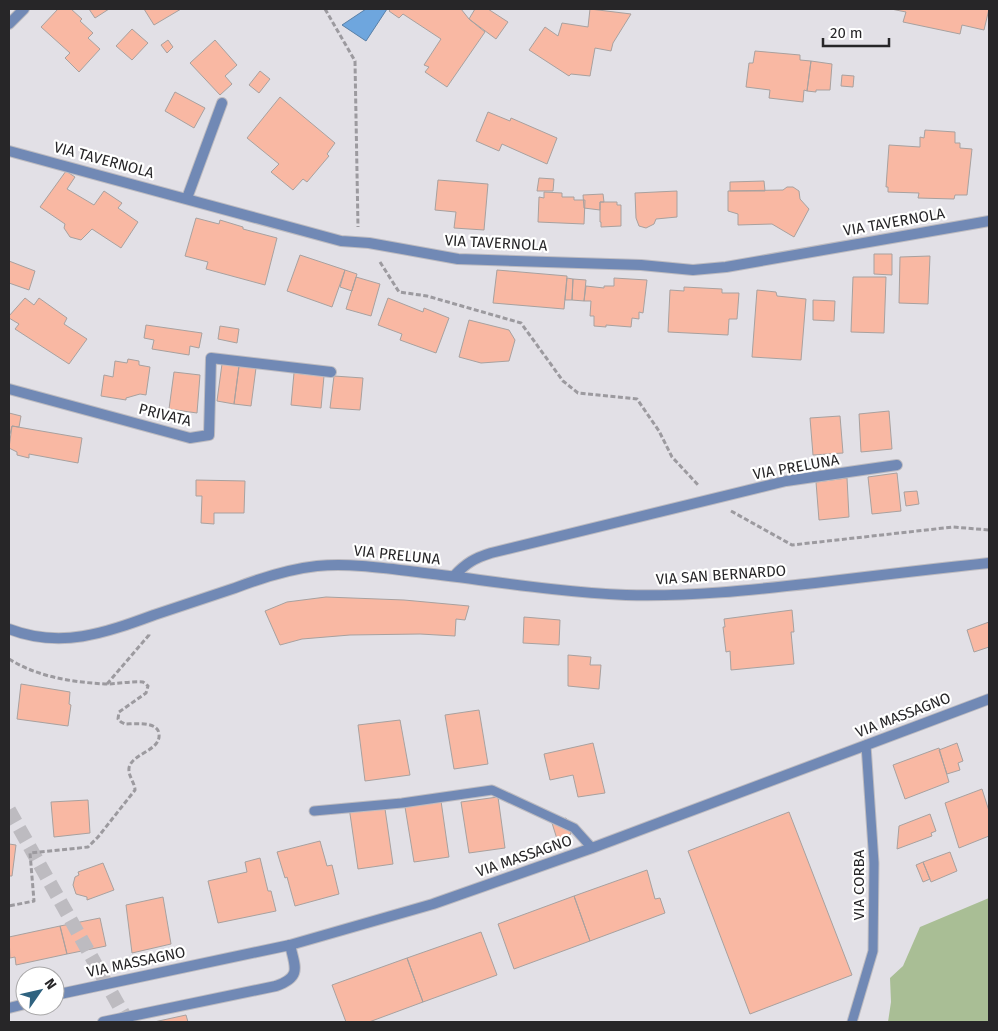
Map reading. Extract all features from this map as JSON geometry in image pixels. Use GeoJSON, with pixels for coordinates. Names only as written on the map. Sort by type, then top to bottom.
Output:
{"type":"FeatureCollection","features":[{"type":"Feature","properties":{"kind":"street"},"geometry":{"type":"LineString","coordinates":[[9,24],[24,9]]}},
{"type":"Feature","properties":{"kind":"street"},"geometry":{"type":"LineString","coordinates":[[187,198],[222,102]]}},
{"type":"Feature","properties":{"kind":"street","name":"VIA TAVERNOLA"},"geometry":{"type":"LineString","coordinates":[[9,151],[342,241],[369,242],[458,259],[641,265],[693,270],[726,267],[989,221]]}},
{"type":"Feature","properties":{"kind":"street","name":"PRIVATA"},"geometry":{"type":"LineString","coordinates":[[9,389],[190,438],[209,435],[211,358],[331,372]]}},
{"type":"Feature","properties":{"kind":"street","name":"VIA PRELUNA"},"geometry":{"type":"LineString","coordinates":[[9,629],[33,636],[69,639],[102,633],[261,578],[290,570],[316,566],[345,565],[454,576],[464,565],[474,559],[492,553],[786,481],[897,465]]}},
{"type":"Feature","properties":{"kind":"street","name":"VIA SAN BERNARDO"},"geometry":{"type":"LineString","coordinates":[[454,576],[572,591],[626,595],[668,595],[770,588],[989,563]]}},
{"type":"Feature","properties":{"kind":"street","name":"VIA MASSAGNO"},"geometry":{"type":"LineString","coordinates":[[65,993],[290,945],[433,904],[592,848],[989,699]]}},
{"type":"Feature","properties":{"kind":"street"},"geometry":{"type":"LineString","coordinates":[[103,1022],[276,986],[286,982],[291,979],[295,966],[290,945]]}},
{"type":"Feature","properties":{"kind":"lane","name":"VIA CORBA"},"geometry":{"type":"LineString","coordinates":[[852,1022],[872,951],[874,863],[866,745]]}},
{"type":"Feature","properties":{"kind":"lane"},"geometry":{"type":"LineString","coordinates":[[314,811],[492,790],[574,828],[592,848]]}},
{"type":"Feature","properties":{"kind":"path"},"geometry":{"type":"LineString","coordinates":[[325,9],[355,61],[358,227],[399,292],[427,296],[521,323],[563,380],[578,393],[637,399],[659,431],[672,457],[712,500],[792,545],[953,527],[989,530]]}},
{"type":"Feature","properties":{"kind":"path"},"geometry":{"type":"LineString","coordinates":[[106,684],[149,635],[146,618]]}},
{"type":"Feature","properties":{"kind":"path"},"geometry":{"type":"LineString","coordinates":[[9,659],[40,674],[68,680],[106,684],[139,682],[146,684],[148,689],[146,693],[120,712],[118,719],[125,724],[156,727],[159,731],[159,740],[131,764],[129,771],[135,790],[98,837],[88,847],[30,853],[34,901],[9,906]]}},
{"type":"Feature","properties":{"kind":"green space"},"geometry":{"type":"Polygon","coordinates":[[[989,898],[989,1022],[888,1022],[891,1002],[890,978],[903,966],[920,927],[989,898]]]}},
{"type":"Feature","properties":{"kind":"water"},"geometry":{"type":"Polygon","coordinates":[[[366,9],[387,9],[366,41],[342,25],[366,9]]]}},
{"type":"Feature","properties":{"kind":"building"},"geometry":{"type":"Polygon","coordinates":[[[58,9],[71,9],[82,19],[80,21],[93,33],[88,38],[100,49],[79,72],[65,58],[70,53],[41,27],[58,9]]]}},
{"type":"Feature","properties":{"kind":"building"},"geometry":{"type":"Polygon","coordinates":[[[89,9],[109,9],[95,18],[89,9]]]}},
{"type":"Feature","properties":{"kind":"building"},"geometry":{"type":"Polygon","coordinates":[[[144,9],[181,9],[154,25],[144,9]]]}},
{"type":"Feature","properties":{"kind":"building"},"geometry":{"type":"Polygon","coordinates":[[[391,9],[461,9],[469,19],[485,32],[447,87],[425,72],[429,67],[424,65],[441,39],[403,14],[399,18],[389,11],[391,9]]]}},
{"type":"Feature","properties":{"kind":"building"},"geometry":{"type":"Polygon","coordinates":[[[475,9],[488,9],[508,22],[496,39],[469,19],[475,9]]]}},
{"type":"Feature","properties":{"kind":"building"},"geometry":{"type":"Polygon","coordinates":[[[590,9],[631,14],[613,43],[611,51],[595,48],[590,76],[571,74],[569,76],[529,50],[545,27],[558,36],[562,23],[588,27],[590,9]]]}},
{"type":"Feature","properties":{"kind":"building"},"geometry":{"type":"Polygon","coordinates":[[[891,9],[989,9],[984,30],[962,25],[960,34],[903,22],[906,12],[891,9]]]}},
{"type":"Feature","properties":{"kind":"building"},"geometry":{"type":"Polygon","coordinates":[[[132,29],[148,43],[132,60],[116,46],[132,29]]]}},
{"type":"Feature","properties":{"kind":"building"},"geometry":{"type":"Polygon","coordinates":[[[168,40],[173,47],[167,53],[161,45],[168,40]]]}},
{"type":"Feature","properties":{"kind":"building"},"geometry":{"type":"Polygon","coordinates":[[[215,40],[237,65],[225,76],[232,84],[220,95],[190,63],[215,40]]]}},
{"type":"Feature","properties":{"kind":"building"},"geometry":{"type":"Polygon","coordinates":[[[755,51],[800,55],[800,60],[811,61],[807,91],[804,90],[803,102],[769,98],[770,90],[746,87],[749,63],[753,63],[755,51]]]}},
{"type":"Feature","properties":{"kind":"building"},"geometry":{"type":"Polygon","coordinates":[[[811,61],[832,64],[830,90],[807,91],[811,61]]]}},
{"type":"Feature","properties":{"kind":"building"},"geometry":{"type":"Polygon","coordinates":[[[260,71],[270,79],[259,93],[249,85],[260,71]]]}},
{"type":"Feature","properties":{"kind":"building"},"geometry":{"type":"Polygon","coordinates":[[[842,75],[854,76],[853,87],[841,86],[842,75]]]}},
{"type":"Feature","properties":{"kind":"building"},"geometry":{"type":"Polygon","coordinates":[[[175,92],[205,108],[194,128],[165,111],[175,92]]]}},
{"type":"Feature","properties":{"kind":"building"},"geometry":{"type":"Polygon","coordinates":[[[280,97],[335,143],[327,154],[329,156],[307,182],[303,179],[293,190],[271,172],[279,164],[247,138],[280,97]]]}},
{"type":"Feature","properties":{"kind":"building"},"geometry":{"type":"Polygon","coordinates":[[[488,112],[510,121],[511,118],[557,138],[547,164],[502,144],[499,151],[476,141],[488,112]]]}},
{"type":"Feature","properties":{"kind":"building"},"geometry":{"type":"Polygon","coordinates":[[[925,130],[955,132],[955,143],[960,143],[960,148],[972,149],[967,195],[955,195],[954,199],[918,198],[919,193],[888,192],[888,187],[886,187],[889,145],[920,147],[920,137],[924,138],[925,130]]]}},
{"type":"Feature","properties":{"kind":"building"},"geometry":{"type":"Polygon","coordinates":[[[66,171],[75,177],[67,189],[94,205],[104,191],[122,203],[118,208],[138,222],[121,248],[92,229],[81,240],[70,237],[64,228],[65,224],[40,207],[66,171]]]}},
{"type":"Feature","properties":{"kind":"building"},"geometry":{"type":"Polygon","coordinates":[[[539,178],[554,179],[553,191],[537,191],[539,178]]]}},
{"type":"Feature","properties":{"kind":"building"},"geometry":{"type":"Polygon","coordinates":[[[438,180],[488,184],[484,230],[454,228],[456,212],[435,210],[438,180]]]}},
{"type":"Feature","properties":{"kind":"building"},"geometry":{"type":"Polygon","coordinates":[[[764,181],[765,191],[730,191],[730,182],[764,181]]]}},
{"type":"Feature","properties":{"kind":"building"},"geometry":{"type":"Polygon","coordinates":[[[787,187],[793,187],[799,191],[800,199],[809,209],[794,237],[772,224],[738,225],[738,214],[728,211],[728,191],[783,190],[787,187]]]}},
{"type":"Feature","properties":{"kind":"building"},"geometry":{"type":"Polygon","coordinates":[[[677,191],[677,217],[656,219],[654,224],[646,228],[639,226],[636,218],[635,193],[677,191]]]}},
{"type":"Feature","properties":{"kind":"building"},"geometry":{"type":"Polygon","coordinates":[[[544,192],[562,193],[562,197],[574,197],[574,200],[585,200],[584,224],[538,222],[539,197],[544,198],[544,192]]]}},
{"type":"Feature","properties":{"kind":"building"},"geometry":{"type":"Polygon","coordinates":[[[603,194],[604,202],[600,202],[600,210],[584,208],[583,195],[603,194]]]}},
{"type":"Feature","properties":{"kind":"building"},"geometry":{"type":"Polygon","coordinates":[[[600,202],[617,202],[617,205],[621,205],[621,226],[601,227],[600,202]]]}},
{"type":"Feature","properties":{"kind":"building"},"geometry":{"type":"Polygon","coordinates":[[[196,218],[219,224],[220,220],[243,227],[243,229],[277,238],[265,285],[206,269],[208,262],[185,256],[196,218]]]}},
{"type":"Feature","properties":{"kind":"building"},"geometry":{"type":"Polygon","coordinates":[[[874,254],[892,254],[892,275],[874,274],[874,254]]]}},
{"type":"Feature","properties":{"kind":"building"},"geometry":{"type":"Polygon","coordinates":[[[300,255],[345,270],[332,307],[287,291],[300,255]]]}},
{"type":"Feature","properties":{"kind":"building"},"geometry":{"type":"Polygon","coordinates":[[[930,256],[928,304],[899,303],[900,257],[930,256]]]}},
{"type":"Feature","properties":{"kind":"building"},"geometry":{"type":"Polygon","coordinates":[[[9,261],[35,271],[29,290],[9,283],[9,261]]]}},
{"type":"Feature","properties":{"kind":"building"},"geometry":{"type":"Polygon","coordinates":[[[345,270],[357,274],[352,291],[340,287],[345,270]]]}},
{"type":"Feature","properties":{"kind":"building"},"geometry":{"type":"Polygon","coordinates":[[[497,270],[567,276],[564,309],[493,303],[497,270]]]}},
{"type":"Feature","properties":{"kind":"building"},"geometry":{"type":"Polygon","coordinates":[[[356,277],[380,284],[371,316],[346,309],[356,277]]]}},
{"type":"Feature","properties":{"kind":"building"},"geometry":{"type":"Polygon","coordinates":[[[853,277],[886,277],[884,333],[851,332],[853,277]]]}},
{"type":"Feature","properties":{"kind":"building"},"geometry":{"type":"Polygon","coordinates":[[[567,278],[573,279],[572,300],[565,300],[567,278]]]}},
{"type":"Feature","properties":{"kind":"building"},"geometry":{"type":"Polygon","coordinates":[[[614,278],[647,280],[643,313],[639,312],[639,319],[632,318],[631,327],[594,326],[594,316],[590,316],[591,301],[584,301],[586,286],[604,288],[604,286],[614,286],[614,278]]]}},
{"type":"Feature","properties":{"kind":"building"},"geometry":{"type":"Polygon","coordinates":[[[573,279],[586,280],[584,301],[572,300],[573,279]]]}},
{"type":"Feature","properties":{"kind":"building"},"geometry":{"type":"Polygon","coordinates":[[[684,287],[722,289],[722,293],[739,293],[737,319],[729,319],[728,335],[668,332],[670,290],[684,291],[684,287]]]}},
{"type":"Feature","properties":{"kind":"building"},"geometry":{"type":"Polygon","coordinates":[[[757,290],[776,292],[777,296],[806,299],[801,360],[752,357],[757,290]]]}},
{"type":"Feature","properties":{"kind":"building"},"geometry":{"type":"Polygon","coordinates":[[[25,298],[34,305],[39,298],[67,318],[64,324],[87,339],[69,364],[15,329],[19,324],[9,318],[9,316],[25,298]]]}},
{"type":"Feature","properties":{"kind":"building"},"geometry":{"type":"Polygon","coordinates":[[[388,298],[423,312],[424,308],[449,318],[436,353],[400,340],[402,334],[378,325],[388,298]]]}},
{"type":"Feature","properties":{"kind":"building"},"geometry":{"type":"Polygon","coordinates":[[[813,300],[835,301],[834,321],[813,320],[813,300]]]}},
{"type":"Feature","properties":{"kind":"building"},"geometry":{"type":"Polygon","coordinates":[[[469,320],[509,330],[515,340],[509,361],[481,363],[459,357],[469,320]]]}},
{"type":"Feature","properties":{"kind":"building"},"geometry":{"type":"Polygon","coordinates":[[[146,325],[202,333],[199,348],[190,346],[189,355],[152,349],[154,340],[144,338],[146,325]]]}},
{"type":"Feature","properties":{"kind":"building"},"geometry":{"type":"Polygon","coordinates":[[[220,326],[239,329],[237,343],[218,339],[220,326]]]}},
{"type":"Feature","properties":{"kind":"building"},"geometry":{"type":"Polygon","coordinates":[[[128,359],[139,361],[139,365],[150,367],[146,395],[140,394],[126,398],[126,400],[101,396],[104,375],[113,377],[115,361],[127,363],[128,359]]]}},
{"type":"Feature","properties":{"kind":"building"},"geometry":{"type":"Polygon","coordinates":[[[222,364],[239,366],[234,404],[217,401],[222,364]]]}},
{"type":"Feature","properties":{"kind":"building"},"geometry":{"type":"Polygon","coordinates":[[[239,366],[256,368],[251,406],[234,404],[239,366]]]}},
{"type":"Feature","properties":{"kind":"building"},"geometry":{"type":"Polygon","coordinates":[[[174,372],[200,375],[197,413],[169,409],[174,372]]]}},
{"type":"Feature","properties":{"kind":"building"},"geometry":{"type":"Polygon","coordinates":[[[294,373],[324,376],[321,408],[291,405],[294,373]]]}},
{"type":"Feature","properties":{"kind":"building"},"geometry":{"type":"Polygon","coordinates":[[[334,376],[363,378],[360,410],[330,408],[334,376]]]}},
{"type":"Feature","properties":{"kind":"building"},"geometry":{"type":"Polygon","coordinates":[[[889,411],[892,449],[861,452],[859,414],[889,411]]]}},
{"type":"Feature","properties":{"kind":"building"},"geometry":{"type":"Polygon","coordinates":[[[9,413],[21,416],[19,427],[12,426],[10,434],[9,434],[9,413]]]}},
{"type":"Feature","properties":{"kind":"building"},"geometry":{"type":"Polygon","coordinates":[[[840,416],[843,453],[813,455],[810,418],[840,416]]]}},
{"type":"Feature","properties":{"kind":"building"},"geometry":{"type":"Polygon","coordinates":[[[12,426],[82,438],[78,463],[29,454],[29,458],[17,455],[17,452],[9,448],[12,426]]]}},
{"type":"Feature","properties":{"kind":"building"},"geometry":{"type":"Polygon","coordinates":[[[897,473],[901,511],[872,514],[868,477],[897,473]]]}},
{"type":"Feature","properties":{"kind":"building"},"geometry":{"type":"Polygon","coordinates":[[[847,478],[849,517],[819,520],[816,482],[847,478]]]}},
{"type":"Feature","properties":{"kind":"building"},"geometry":{"type":"Polygon","coordinates":[[[196,480],[245,481],[244,513],[214,513],[214,524],[201,523],[202,496],[196,496],[196,480]]]}},
{"type":"Feature","properties":{"kind":"building"},"geometry":{"type":"Polygon","coordinates":[[[917,491],[919,504],[906,506],[904,492],[917,491]]]}},
{"type":"Feature","properties":{"kind":"building"},"geometry":{"type":"Polygon","coordinates":[[[326,597],[404,600],[469,606],[465,620],[456,619],[455,636],[420,634],[350,635],[302,639],[280,645],[265,611],[287,602],[326,597]]]}},
{"type":"Feature","properties":{"kind":"building"},"geometry":{"type":"Polygon","coordinates":[[[792,610],[794,632],[791,632],[794,664],[731,670],[730,651],[726,652],[724,619],[792,610]]]}},
{"type":"Feature","properties":{"kind":"building"},"geometry":{"type":"Polygon","coordinates":[[[524,617],[560,620],[559,645],[523,643],[524,617]]]}},
{"type":"Feature","properties":{"kind":"building"},"geometry":{"type":"Polygon","coordinates":[[[989,622],[989,647],[974,652],[967,630],[989,622]]]}},
{"type":"Feature","properties":{"kind":"building"},"geometry":{"type":"Polygon","coordinates":[[[568,655],[591,657],[590,665],[601,665],[599,689],[568,686],[568,655]]]}},
{"type":"Feature","properties":{"kind":"building"},"geometry":{"type":"Polygon","coordinates":[[[21,684],[70,692],[69,704],[71,705],[68,726],[17,719],[21,684]]]}},
{"type":"Feature","properties":{"kind":"building"},"geometry":{"type":"Polygon","coordinates":[[[479,710],[488,764],[454,769],[445,715],[479,710]]]}},
{"type":"Feature","properties":{"kind":"building"},"geometry":{"type":"Polygon","coordinates":[[[400,720],[410,775],[365,781],[358,725],[400,720]]]}},
{"type":"Feature","properties":{"kind":"building"},"geometry":{"type":"Polygon","coordinates":[[[593,743],[605,793],[578,797],[573,775],[550,780],[544,754],[593,743]]]}},
{"type":"Feature","properties":{"kind":"building"},"geometry":{"type":"Polygon","coordinates":[[[957,743],[963,761],[958,763],[960,770],[947,774],[939,750],[957,743]]]}},
{"type":"Feature","properties":{"kind":"building"},"geometry":{"type":"Polygon","coordinates":[[[939,748],[949,782],[905,799],[893,765],[939,748]]]}},
{"type":"Feature","properties":{"kind":"building"},"geometry":{"type":"Polygon","coordinates":[[[982,789],[989,811],[989,836],[959,848],[945,803],[982,789]]]}},
{"type":"Feature","properties":{"kind":"building"},"geometry":{"type":"Polygon","coordinates":[[[498,797],[505,848],[469,853],[461,802],[498,797]]]}},
{"type":"Feature","properties":{"kind":"building"},"geometry":{"type":"Polygon","coordinates":[[[88,800],[90,833],[54,837],[51,802],[88,800]]]}},
{"type":"Feature","properties":{"kind":"building"},"geometry":{"type":"Polygon","coordinates":[[[441,801],[449,857],[414,862],[405,807],[441,801]]]}},
{"type":"Feature","properties":{"kind":"building"},"geometry":{"type":"Polygon","coordinates":[[[384,802],[393,864],[358,869],[349,807],[384,802]]]}},
{"type":"Feature","properties":{"kind":"building"},"geometry":{"type":"Polygon","coordinates":[[[789,812],[852,975],[750,1014],[688,851],[789,812]]]}},
{"type":"Feature","properties":{"kind":"building"},"geometry":{"type":"Polygon","coordinates":[[[930,814],[936,831],[931,833],[932,836],[897,849],[899,826],[930,814]]]}},
{"type":"Feature","properties":{"kind":"building"},"geometry":{"type":"Polygon","coordinates":[[[566,818],[571,834],[557,839],[552,823],[566,818]]]}},
{"type":"Feature","properties":{"kind":"building"},"geometry":{"type":"Polygon","coordinates":[[[320,841],[327,866],[332,865],[339,894],[295,906],[287,877],[285,878],[277,852],[320,841]]]}},
{"type":"Feature","properties":{"kind":"building"},"geometry":{"type":"Polygon","coordinates":[[[9,844],[16,845],[12,876],[9,876],[9,844]]]}},
{"type":"Feature","properties":{"kind":"building"},"geometry":{"type":"Polygon","coordinates":[[[950,852],[957,871],[931,882],[923,862],[950,852]]]}},
{"type":"Feature","properties":{"kind":"building"},"geometry":{"type":"Polygon","coordinates":[[[260,858],[268,891],[271,891],[276,911],[218,923],[208,881],[247,872],[245,862],[260,858]]]}},
{"type":"Feature","properties":{"kind":"building"},"geometry":{"type":"Polygon","coordinates":[[[923,862],[930,879],[923,882],[916,865],[923,862]]]}},
{"type":"Feature","properties":{"kind":"building"},"geometry":{"type":"Polygon","coordinates":[[[103,863],[114,890],[87,900],[87,897],[76,894],[73,885],[75,877],[79,875],[78,872],[103,863]]]}},
{"type":"Feature","properties":{"kind":"building"},"geometry":{"type":"Polygon","coordinates":[[[647,870],[655,899],[660,898],[665,913],[590,941],[574,896],[647,870]]]}},
{"type":"Feature","properties":{"kind":"building"},"geometry":{"type":"Polygon","coordinates":[[[574,896],[590,941],[514,969],[498,924],[574,896]]]}},
{"type":"Feature","properties":{"kind":"building"},"geometry":{"type":"Polygon","coordinates":[[[163,897],[171,944],[132,953],[126,905],[163,897]]]}},
{"type":"Feature","properties":{"kind":"building"},"geometry":{"type":"Polygon","coordinates":[[[100,918],[106,946],[67,954],[60,926],[100,918]]]}},
{"type":"Feature","properties":{"kind":"building"},"geometry":{"type":"Polygon","coordinates":[[[60,926],[67,954],[16,965],[15,957],[10,958],[9,937],[60,926]]]}},
{"type":"Feature","properties":{"kind":"building"},"geometry":{"type":"Polygon","coordinates":[[[481,932],[497,975],[423,1002],[407,958],[481,932]]]}},
{"type":"Feature","properties":{"kind":"building"},"geometry":{"type":"Polygon","coordinates":[[[407,958],[423,1002],[369,1022],[346,1022],[332,985],[407,958]]]}},
{"type":"Feature","properties":{"kind":"building"},"geometry":{"type":"Polygon","coordinates":[[[186,1015],[188,1022],[154,1022],[186,1015]]]}},
{"type":"Feature","properties":{"kind":"tunnel"},"geometry":{"type":"LineString","coordinates":[[9,810],[128,1022]]}}]}
